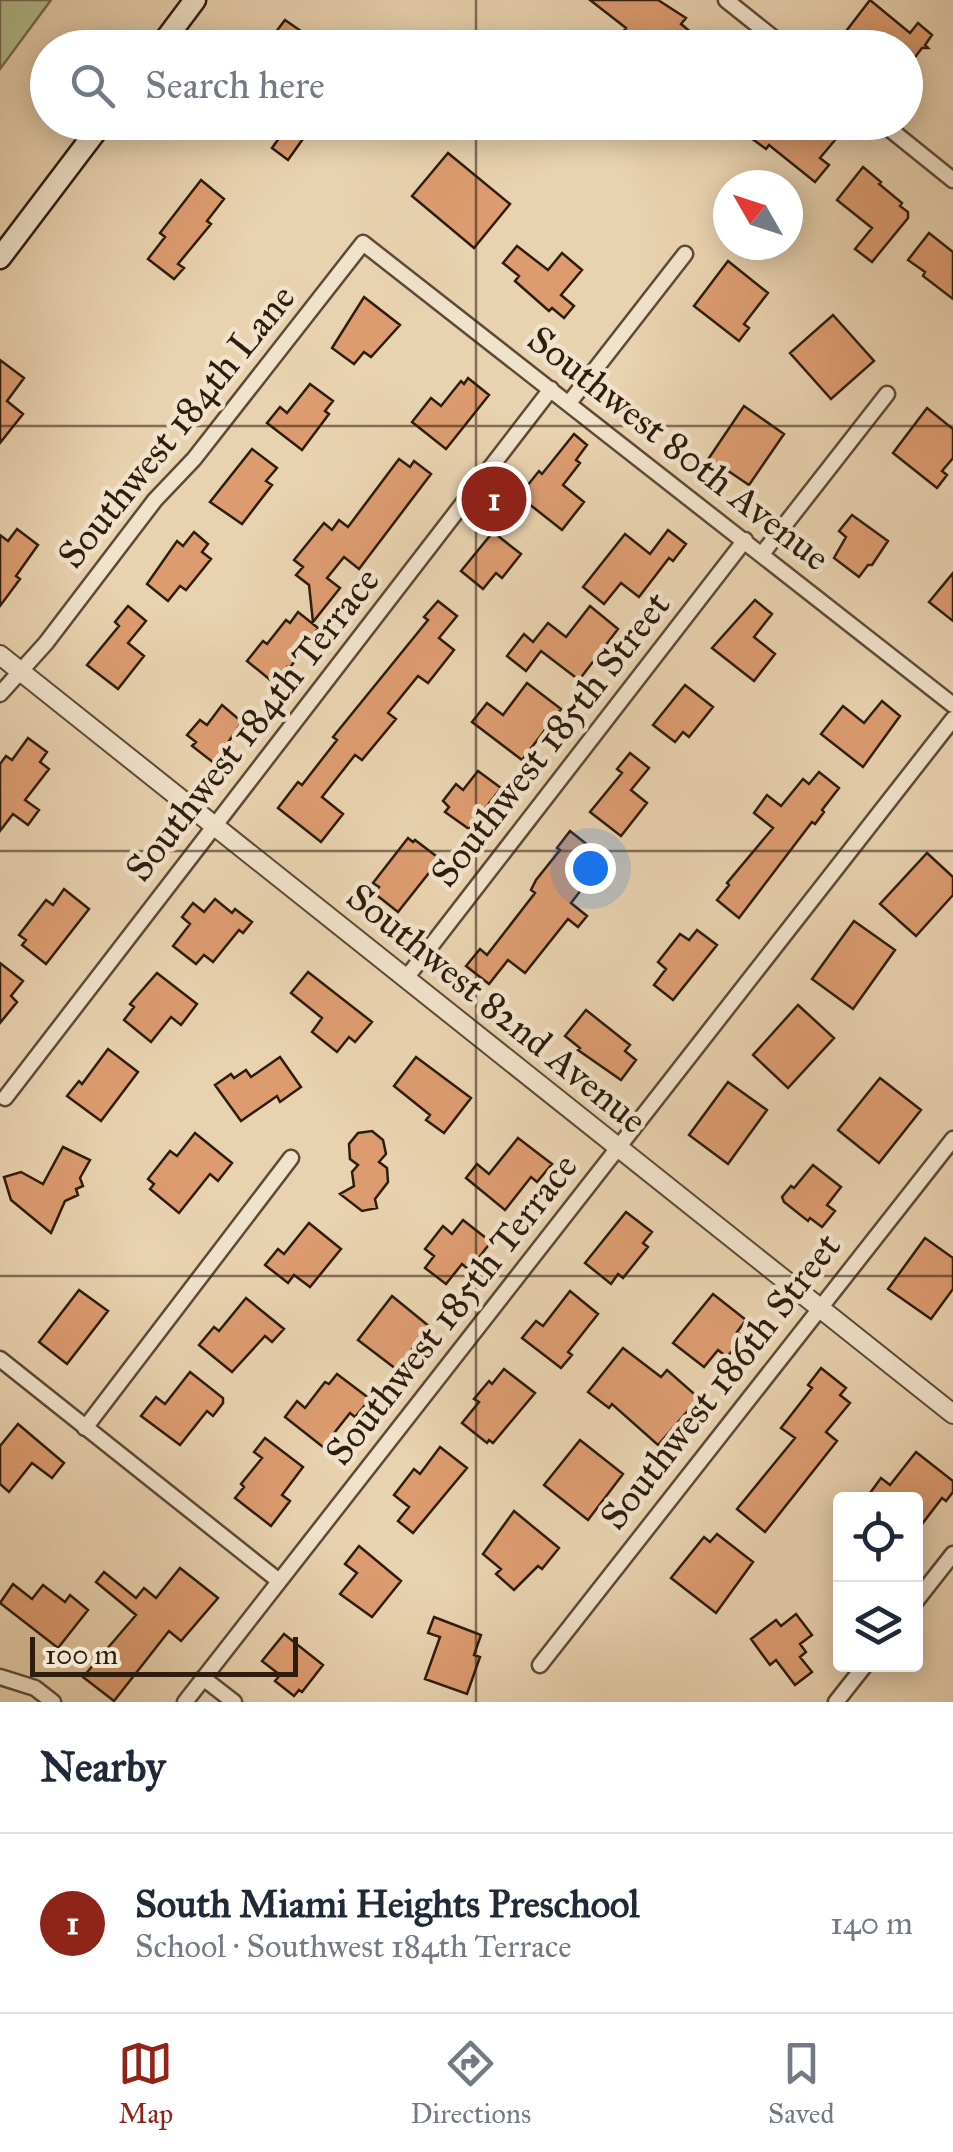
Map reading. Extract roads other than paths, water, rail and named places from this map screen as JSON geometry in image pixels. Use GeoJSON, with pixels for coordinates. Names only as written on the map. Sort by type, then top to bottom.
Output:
{"type":"FeatureCollection","features":[{"type":"Feature","properties":{"kind":"main road"},"geometry":{"type":"LineString","coordinates":[[172,30],[195,0]]}},
{"type":"Feature","properties":{"kind":"main road"},"geometry":{"type":"LineString","coordinates":[[0,258],[88,140]]}},
{"type":"Feature","properties":{"kind":"street"},"geometry":{"type":"LineString","coordinates":[[726,0],[764,30]]}},
{"type":"Feature","properties":{"kind":"street"},"geometry":{"type":"LineString","coordinates":[[903,140],[953,180]]}},
{"type":"Feature","properties":{"kind":"street","name":"Southwest 80th Avenue"},"geometry":{"type":"LineString","coordinates":[[364,243],[953,706]]}},
{"type":"Feature","properties":{"kind":"street","name":"Southwest 184th Lane"},"geometry":{"type":"LineString","coordinates":[[0,694],[46,642],[155,500],[194,458],[364,243]]}},
{"type":"Feature","properties":{"kind":"street"},"geometry":{"type":"LineString","coordinates":[[570,403],[686,254]]}},
{"type":"Feature","properties":{"kind":"street","name":"Southwest 184th Terrace"},"geometry":{"type":"LineString","coordinates":[[6,1098],[551,389]]}},
{"type":"Feature","properties":{"kind":"street"},"geometry":{"type":"LineString","coordinates":[[762,554],[887,394]]}},
{"type":"Feature","properties":{"kind":"street","name":"Southwest 185th Street"},"geometry":{"type":"LineString","coordinates":[[406,977],[745,540]]}},
{"type":"Feature","properties":{"kind":"street","name":"Southwest 82nd Avenue"},"geometry":{"type":"LineString","coordinates":[[0,654],[953,1414]]}},
{"type":"Feature","properties":{"kind":"street","name":"Southwest 185th Terrace"},"geometry":{"type":"LineString","coordinates":[[185,1702],[953,719]]}},
{"type":"Feature","properties":{"kind":"street","name":"Southwest 186th Street"},"geometry":{"type":"LineString","coordinates":[[540,1665],[953,1139]]}},
{"type":"Feature","properties":{"kind":"street"},"geometry":{"type":"LineString","coordinates":[[85,1428],[290,1158]]}},
{"type":"Feature","properties":{"kind":"street"},"geometry":{"type":"LineString","coordinates":[[0,1360],[279,1582]]}},
{"type":"Feature","properties":{"kind":"street"},"geometry":{"type":"LineString","coordinates":[[923,1593],[953,1554]]}},
{"type":"Feature","properties":{"kind":"street"},"geometry":{"type":"LineString","coordinates":[[836,1702],[860,1672]]}},
{"type":"Feature","properties":{"kind":"street"},"geometry":{"type":"LineString","coordinates":[[0,1677],[36,1688],[52,1702]]}},
{"type":"Feature","properties":{"kind":"street"},"geometry":{"type":"LineString","coordinates":[[203,1678],[234,1702]]}},
{"type":"Feature","properties":{"kind":"place","name":"South Miami Heights Preschool"},"geometry":{"type":"Point","coordinates":[494,499]}}]}
